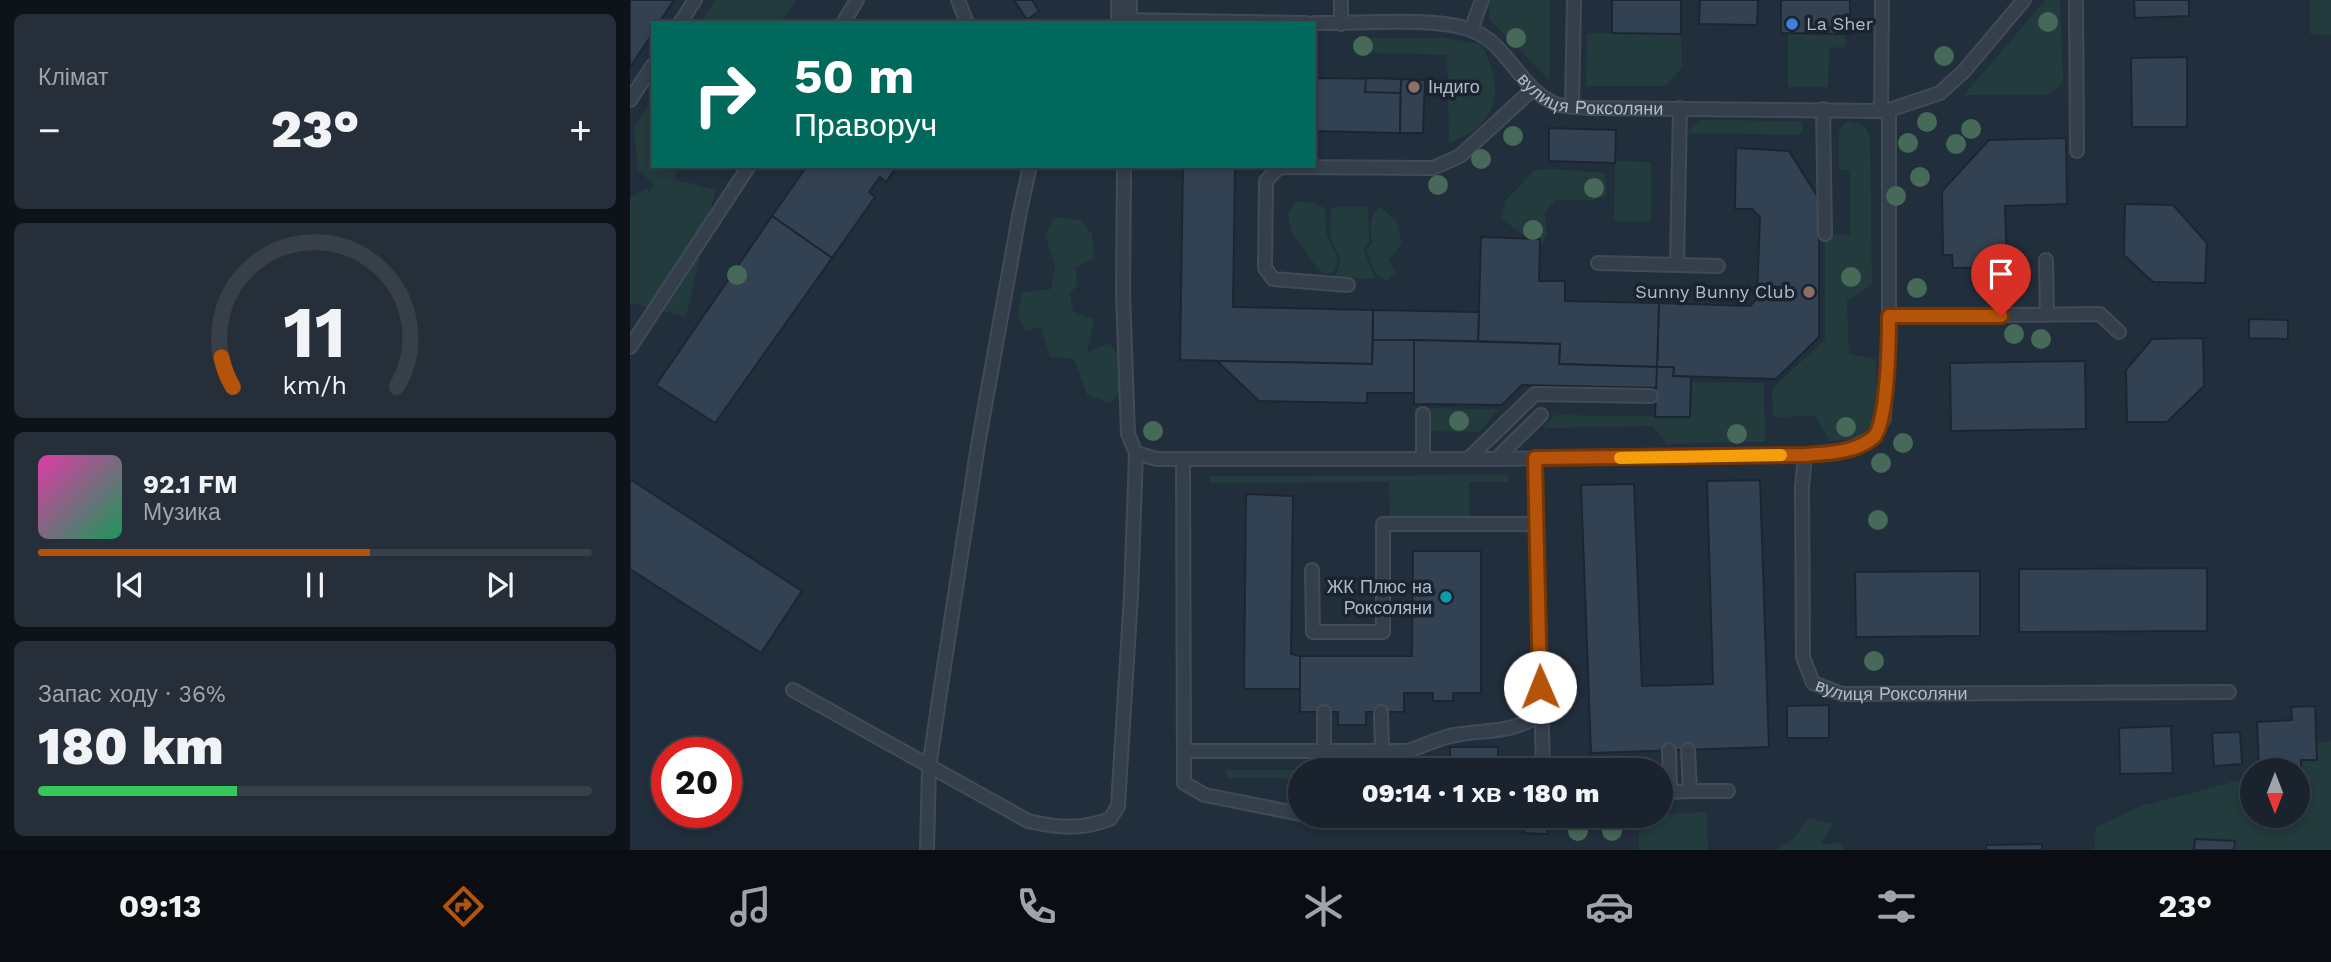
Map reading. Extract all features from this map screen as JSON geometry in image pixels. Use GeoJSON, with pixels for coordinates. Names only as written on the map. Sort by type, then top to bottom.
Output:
{"type":"FeatureCollection","features":[{"type":"Feature","properties":{"kind":"lane"},"geometry":{"type":"LineString","coordinates":[[681,21],[695,0]]}},
{"type":"Feature","properties":{"kind":"lane"},"geometry":{"type":"LineString","coordinates":[[844,21],[857,0]]}},
{"type":"Feature","properties":{"kind":"lane"},"geometry":{"type":"LineString","coordinates":[[958,0],[966,21]]}},
{"type":"Feature","properties":{"kind":"lane"},"geometry":{"type":"LineString","coordinates":[[1341,0],[1341,24]]}},
{"type":"Feature","properties":{"kind":"lane"},"geometry":{"type":"LineString","coordinates":[[1471,30],[1482,0]]}},
{"type":"Feature","properties":{"kind":"lane"},"geometry":{"type":"LineString","coordinates":[[1572,107],[1574,0]]}},
{"type":"Feature","properties":{"kind":"lane"},"geometry":{"type":"LineString","coordinates":[[1136,453],[1157,459],[1805,455],[1847,450],[1874,437],[1884,418],[1889,316],[1882,0]]}},
{"type":"Feature","properties":{"kind":"lane","name":"вулиця Роксоляни"},"geometry":{"type":"LineString","coordinates":[[1316,23],[1409,23],[1471,30],[1502,52],[1532,89],[1558,104],[1572,107],[1885,111],[1940,93],[1964,71],[2024,0]]}},
{"type":"Feature","properties":{"kind":"lane"},"geometry":{"type":"LineString","coordinates":[[2076,0],[2077,151]]}},
{"type":"Feature","properties":{"kind":"lane"},"geometry":{"type":"LineString","coordinates":[[1123,16],[1254,21]]}},
{"type":"Feature","properties":{"kind":"lane"},"geometry":{"type":"LineString","coordinates":[[630,100],[651,68]]}},
{"type":"Feature","properties":{"kind":"lane"},"geometry":{"type":"LineString","coordinates":[[1316,167],[1433,168],[1460,156],[1532,89]]}},
{"type":"Feature","properties":{"kind":"lane"},"geometry":{"type":"LineString","coordinates":[[1677,265],[1680,108]]}},
{"type":"Feature","properties":{"kind":"lane"},"geometry":{"type":"LineString","coordinates":[[1823,110],[1825,234]]}},
{"type":"Feature","properties":{"kind":"lane"},"geometry":{"type":"LineString","coordinates":[[630,347],[748,168]]}},
{"type":"Feature","properties":{"kind":"lane"},"geometry":{"type":"LineString","coordinates":[[927,850],[929,766],[978,445],[1030,168]]}},
{"type":"Feature","properties":{"kind":"lane"},"geometry":{"type":"LineString","coordinates":[[793,690],[1028,821],[1057,827],[1090,826],[1110,819],[1118,806],[1131,595],[1136,453],[1128,434],[1123,295],[1124,168]]}},
{"type":"Feature","properties":{"kind":"lane"},"geometry":{"type":"LineString","coordinates":[[1278,168],[1266,181],[1265,268],[1273,279],[1349,285]]}},
{"type":"Feature","properties":{"kind":"lane"},"geometry":{"type":"LineString","coordinates":[[2046,260],[2047,315]]}},
{"type":"Feature","properties":{"kind":"lane"},"geometry":{"type":"LineString","coordinates":[[1598,263],[1718,266]]}},
{"type":"Feature","properties":{"kind":"lane"},"geometry":{"type":"LineString","coordinates":[[1889,316],[2100,314],[2119,331]]}},
{"type":"Feature","properties":{"kind":"lane"},"geometry":{"type":"LineString","coordinates":[[1468,459],[1535,394],[1651,396]]}},
{"type":"Feature","properties":{"kind":"lane"},"geometry":{"type":"LineString","coordinates":[[1423,414],[1423,459]]}},
{"type":"Feature","properties":{"kind":"lane"},"geometry":{"type":"LineString","coordinates":[[1496,459],[1541,415]]}},
{"type":"Feature","properties":{"kind":"lane","name":"вулиця Роксоляни"},"geometry":{"type":"LineString","coordinates":[[1805,455],[1802,487],[1803,657],[1813,683],[1842,694],[2229,692]]}},
{"type":"Feature","properties":{"kind":"lane"},"geometry":{"type":"LineString","coordinates":[[1535,458],[1543,758]]}},
{"type":"Feature","properties":{"kind":"lane"},"geometry":{"type":"LineString","coordinates":[[1182,459],[1184,783],[1205,795],[1288,812]]}},
{"type":"Feature","properties":{"kind":"lane"},"geometry":{"type":"LineString","coordinates":[[1312,570],[1313,632],[1383,632],[1383,524],[1537,524]]}},
{"type":"Feature","properties":{"kind":"lane"},"geometry":{"type":"LineString","coordinates":[[1324,712],[1324,751]]}},
{"type":"Feature","properties":{"kind":"lane"},"geometry":{"type":"LineString","coordinates":[[1381,712],[1382,751]]}},
{"type":"Feature","properties":{"kind":"lane"},"geometry":{"type":"LineString","coordinates":[[1184,751],[1408,751],[1455,735],[1515,728],[1541,714]]}},
{"type":"Feature","properties":{"kind":"lane"},"geometry":{"type":"LineString","coordinates":[[1668,758],[1669,750]]}},
{"type":"Feature","properties":{"kind":"lane"},"geometry":{"type":"LineString","coordinates":[[1688,750],[1690,791]]}},
{"type":"Feature","properties":{"kind":"lane"},"geometry":{"type":"LineString","coordinates":[[1673,792],[1728,791]]}},
{"type":"Feature","properties":{"kind":"green space"},"geometry":{"type":"Polygon","coordinates":[[[716,0],[797,0],[781,21],[700,21],[716,0]]]}},
{"type":"Feature","properties":{"kind":"green space"},"geometry":{"type":"Polygon","coordinates":[[[1490,0],[1550,0],[1550,81],[1489,19],[1490,0]]]}},
{"type":"Feature","properties":{"kind":"green space"},"geometry":{"type":"Polygon","coordinates":[[[2045,0],[2060,0],[2063,83],[2048,95],[1964,95],[2045,0]]]}},
{"type":"Feature","properties":{"kind":"green space"},"geometry":{"type":"Polygon","coordinates":[[[2310,0],[2331,0],[2331,35],[2310,34],[2310,0]]]}},
{"type":"Feature","properties":{"kind":"green space"},"geometry":{"type":"Polygon","coordinates":[[[1587,33],[1681,34],[1682,68],[1665,86],[1586,86],[1587,33]]]}},
{"type":"Feature","properties":{"kind":"green space"},"geometry":{"type":"Polygon","coordinates":[[[1788,33],[1845,34],[1845,47],[1829,48],[1828,87],[1788,87],[1788,33]]]}},
{"type":"Feature","properties":{"kind":"green space"},"geometry":{"type":"Polygon","coordinates":[[[1358,38],[1447,38],[1480,44],[1490,64],[1495,86],[1495,97],[1487,117],[1472,131],[1449,143],[1447,55],[1358,52],[1358,38]]]}},
{"type":"Feature","properties":{"kind":"green space"},"geometry":{"type":"Polygon","coordinates":[[[651,102],[651,168],[679,168],[673,179],[715,190],[686,317],[630,303],[630,198],[647,188],[649,192],[654,185],[638,170],[634,127],[651,102]]]}},
{"type":"Feature","properties":{"kind":"green space"},"geometry":{"type":"Polygon","coordinates":[[[1699,120],[1797,121],[1802,122],[1802,131],[1798,135],[1686,133],[1699,120]]]}},
{"type":"Feature","properties":{"kind":"green space"},"geometry":{"type":"Polygon","coordinates":[[[1849,121],[1865,126],[1870,138],[1872,285],[1847,301],[1849,354],[1876,359],[1876,408],[1872,426],[1864,435],[1850,440],[1830,441],[1815,416],[1773,417],[1772,389],[1825,339],[1825,235],[1850,235],[1850,170],[1839,170],[1839,133],[1844,123],[1849,121]]]}},
{"type":"Feature","properties":{"kind":"green space"},"geometry":{"type":"Polygon","coordinates":[[[1615,161],[1651,162],[1651,221],[1614,221],[1615,161]]]}},
{"type":"Feature","properties":{"kind":"green space"},"geometry":{"type":"Polygon","coordinates":[[[1535,170],[1605,173],[1607,195],[1589,200],[1556,200],[1545,212],[1547,235],[1540,248],[1502,219],[1505,201],[1535,170]]]}},
{"type":"Feature","properties":{"kind":"green space"},"geometry":{"type":"Polygon","coordinates":[[[1296,201],[1325,208],[1327,235],[1338,263],[1334,272],[1324,274],[1292,233],[1288,214],[1296,201]]]}},
{"type":"Feature","properties":{"kind":"green space"},"geometry":{"type":"Polygon","coordinates":[[[1380,206],[1397,222],[1402,243],[1389,260],[1395,272],[1387,282],[1375,273],[1366,250],[1372,243],[1372,219],[1380,206]]]}},
{"type":"Feature","properties":{"kind":"green space"},"geometry":{"type":"Polygon","coordinates":[[[1332,207],[1368,207],[1369,242],[1364,250],[1375,279],[1333,278],[1340,260],[1330,233],[1332,207]]]}},
{"type":"Feature","properties":{"kind":"green space"},"geometry":{"type":"Polygon","coordinates":[[[1054,217],[1081,220],[1092,234],[1094,258],[1076,267],[1077,285],[1070,294],[1073,311],[1094,320],[1087,352],[1110,343],[1119,357],[1122,388],[1111,403],[1087,395],[1074,359],[1050,357],[1041,327],[1026,331],[1017,316],[1023,292],[1051,289],[1055,265],[1045,235],[1054,217]]]}},
{"type":"Feature","properties":{"kind":"green space"},"geometry":{"type":"Polygon","coordinates":[[[1691,382],[1764,383],[1765,442],[1667,444],[1653,426],[1543,428],[1555,415],[1690,417],[1691,382]]]}},
{"type":"Feature","properties":{"kind":"green space"},"geometry":{"type":"Polygon","coordinates":[[[1415,408],[1499,409],[1479,432],[1417,431],[1415,408]]]}},
{"type":"Feature","properties":{"kind":"green space"},"geometry":{"type":"Polygon","coordinates":[[[1508,475],[1508,482],[1469,482],[1469,517],[1390,518],[1389,482],[1210,483],[1210,476],[1508,475]]]}},
{"type":"Feature","properties":{"kind":"green space"},"geometry":{"type":"Polygon","coordinates":[[[2331,741],[2331,850],[2094,850],[2096,827],[2141,806],[2240,780],[2240,828],[2310,828],[2310,758],[2296,758],[2294,746],[2331,741]]]}},
{"type":"Feature","properties":{"kind":"green space"},"geometry":{"type":"Polygon","coordinates":[[[1226,770],[1288,770],[1288,778],[1226,778],[1226,770]]]}},
{"type":"Feature","properties":{"kind":"green space"},"geometry":{"type":"Polygon","coordinates":[[[1707,812],[1708,850],[1639,850],[1638,828],[1673,828],[1673,814],[1707,812]]]}},
{"type":"Feature","properties":{"kind":"green space"},"geometry":{"type":"Polygon","coordinates":[[[1808,818],[1833,824],[1821,844],[1840,843],[1844,850],[1776,850],[1795,837],[1808,818]]]}},
{"type":"Feature","properties":{"kind":"building"},"geometry":{"type":"Polygon","coordinates":[[[630,0],[674,0],[660,21],[651,21],[651,36],[630,67],[630,0]]]}},
{"type":"Feature","properties":{"kind":"building"},"geometry":{"type":"Polygon","coordinates":[[[1014,0],[1032,0],[1039,11],[1027,20],[1014,0]]]}},
{"type":"Feature","properties":{"kind":"building"},"geometry":{"type":"Polygon","coordinates":[[[1612,0],[1681,0],[1681,34],[1612,33],[1612,0]]]}},
{"type":"Feature","properties":{"kind":"building"},"geometry":{"type":"Polygon","coordinates":[[[1700,0],[1758,0],[1757,25],[1699,24],[1700,0]]]}},
{"type":"Feature","properties":{"kind":"building"},"geometry":{"type":"Polygon","coordinates":[[[1781,0],[1850,0],[1850,34],[1781,33],[1781,0]]]}},
{"type":"Feature","properties":{"kind":"building"},"geometry":{"type":"Polygon","coordinates":[[[2134,0],[2189,0],[2189,16],[2135,18],[2134,0]]]}},
{"type":"Feature","properties":{"kind":"building"},"geometry":{"type":"Polygon","coordinates":[[[2187,57],[2187,127],[2132,127],[2131,58],[2187,57]]]}},
{"type":"Feature","properties":{"kind":"building"},"geometry":{"type":"Polygon","coordinates":[[[1316,78],[1401,79],[1400,133],[1316,131],[1316,78]]]}},
{"type":"Feature","properties":{"kind":"building"},"geometry":{"type":"Polygon","coordinates":[[[1366,78],[1401,79],[1401,93],[1365,92],[1366,78]]]}},
{"type":"Feature","properties":{"kind":"building"},"geometry":{"type":"Polygon","coordinates":[[[1401,79],[1425,80],[1423,133],[1400,133],[1401,79]]]}},
{"type":"Feature","properties":{"kind":"building"},"geometry":{"type":"Polygon","coordinates":[[[1549,128],[1616,130],[1615,163],[1549,161],[1549,128]]]}},
{"type":"Feature","properties":{"kind":"building"},"geometry":{"type":"Polygon","coordinates":[[[2066,138],[2067,204],[2005,206],[2007,267],[1953,268],[1952,255],[1943,255],[1942,191],[1989,140],[2066,138]]]}},
{"type":"Feature","properties":{"kind":"building"},"geometry":{"type":"Polygon","coordinates":[[[1736,148],[1789,151],[1819,199],[1819,337],[1776,379],[1673,376],[1674,367],[1657,367],[1659,303],[1750,306],[1757,299],[1760,217],[1752,209],[1735,209],[1736,148]]]}},
{"type":"Feature","properties":{"kind":"building"},"geometry":{"type":"Polygon","coordinates":[[[806,168],[896,168],[886,182],[880,177],[869,192],[875,197],[832,258],[772,216],[806,168]]]}},
{"type":"Feature","properties":{"kind":"building"},"geometry":{"type":"Polygon","coordinates":[[[1183,168],[1235,168],[1233,307],[1373,310],[1372,364],[1180,360],[1183,168]]]}},
{"type":"Feature","properties":{"kind":"building"},"geometry":{"type":"Polygon","coordinates":[[[2125,204],[2173,205],[2207,243],[2205,283],[2153,282],[2124,255],[2125,204]]]}},
{"type":"Feature","properties":{"kind":"building"},"geometry":{"type":"Polygon","coordinates":[[[772,216],[832,258],[715,423],[656,385],[772,216]]]}},
{"type":"Feature","properties":{"kind":"building"},"geometry":{"type":"Polygon","coordinates":[[[1481,237],[1540,239],[1539,281],[1565,281],[1565,301],[1659,303],[1657,367],[1559,364],[1560,344],[1478,341],[1481,237]]]}},
{"type":"Feature","properties":{"kind":"building"},"geometry":{"type":"Polygon","coordinates":[[[1373,310],[1479,312],[1478,341],[1373,340],[1373,310]]]}},
{"type":"Feature","properties":{"kind":"building"},"geometry":{"type":"Polygon","coordinates":[[[2249,319],[2288,320],[2288,339],[2249,338],[2249,319]]]}},
{"type":"Feature","properties":{"kind":"building"},"geometry":{"type":"Polygon","coordinates":[[[2203,338],[2204,386],[2167,422],[2127,422],[2126,370],[2152,339],[2203,338]]]}},
{"type":"Feature","properties":{"kind":"building"},"geometry":{"type":"Polygon","coordinates":[[[1373,340],[1414,340],[1414,393],[1367,393],[1367,403],[1259,401],[1217,361],[1372,364],[1373,340]]]}},
{"type":"Feature","properties":{"kind":"building"},"geometry":{"type":"Polygon","coordinates":[[[1414,340],[1560,344],[1559,364],[1657,367],[1657,388],[1522,385],[1502,405],[1414,404],[1414,340]]]}},
{"type":"Feature","properties":{"kind":"building"},"geometry":{"type":"Polygon","coordinates":[[[2085,361],[2086,429],[1951,431],[1950,363],[2085,361]]]}},
{"type":"Feature","properties":{"kind":"building"},"geometry":{"type":"Polygon","coordinates":[[[1657,367],[1674,367],[1673,376],[1691,377],[1690,417],[1655,417],[1657,367]]]}},
{"type":"Feature","properties":{"kind":"building"},"geometry":{"type":"Polygon","coordinates":[[[630,479],[802,591],[761,653],[630,569],[630,479]]]}},
{"type":"Feature","properties":{"kind":"building"},"geometry":{"type":"Polygon","coordinates":[[[1760,480],[1769,747],[1591,753],[1581,485],[1634,484],[1642,686],[1713,684],[1707,481],[1760,480]]]}},
{"type":"Feature","properties":{"kind":"building"},"geometry":{"type":"Polygon","coordinates":[[[1246,494],[1293,496],[1291,654],[1300,656],[1300,689],[1244,689],[1246,494]]]}},
{"type":"Feature","properties":{"kind":"building","name":"ЖК Плюс на Роксоляни"},"geometry":{"type":"Polygon","coordinates":[[[1413,551],[1481,551],[1481,693],[1453,693],[1453,701],[1433,701],[1433,693],[1404,693],[1404,712],[1366,712],[1366,725],[1338,725],[1338,712],[1300,712],[1300,656],[1412,656],[1413,551]]]}},
{"type":"Feature","properties":{"kind":"building"},"geometry":{"type":"Polygon","coordinates":[[[2207,568],[2207,631],[2019,632],[2019,569],[2207,568]]]}},
{"type":"Feature","properties":{"kind":"building"},"geometry":{"type":"Polygon","coordinates":[[[1980,571],[1980,636],[1856,637],[1855,572],[1980,571]]]}},
{"type":"Feature","properties":{"kind":"building"},"geometry":{"type":"Polygon","coordinates":[[[1829,705],[1829,738],[1787,738],[1787,706],[1829,705]]]}},
{"type":"Feature","properties":{"kind":"building"},"geometry":{"type":"Polygon","coordinates":[[[2315,706],[2317,760],[2258,758],[2257,722],[2292,720],[2291,707],[2315,706]]]}},
{"type":"Feature","properties":{"kind":"building"},"geometry":{"type":"Polygon","coordinates":[[[2171,726],[2173,773],[2120,774],[2119,728],[2171,726]]]}},
{"type":"Feature","properties":{"kind":"building"},"geometry":{"type":"Polygon","coordinates":[[[2240,732],[2240,764],[2214,766],[2212,733],[2240,732]]]}},
{"type":"Feature","properties":{"kind":"building"},"geometry":{"type":"Polygon","coordinates":[[[1450,747],[1498,747],[1498,758],[1450,758],[1450,747]]]}},
{"type":"Feature","properties":{"kind":"building"},"geometry":{"type":"Polygon","coordinates":[[[1524,828],[1547,828],[1547,834],[1524,833],[1524,828]]]}},
{"type":"Feature","properties":{"kind":"building"},"geometry":{"type":"Polygon","coordinates":[[[2195,839],[2235,841],[2234,850],[2194,850],[2195,839]]]}},
{"type":"Feature","properties":{"kind":"building"},"geometry":{"type":"Polygon","coordinates":[[[2042,844],[2042,850],[1986,850],[1986,845],[2042,844]]]}},
{"type":"Feature","properties":{"kind":"slow traffic"},"geometry":{"type":"LineString","coordinates":[[1620,458],[1781,455]]}},
{"type":"Feature","properties":{"kind":"place","name":"La Sher"},"geometry":{"type":"Point","coordinates":[1792,24]}},
{"type":"Feature","properties":{"kind":"place","name":"Індиго"},"geometry":{"type":"Point","coordinates":[1414,87]}},
{"type":"Feature","properties":{"kind":"place","name":"Sunny Bunny Club"},"geometry":{"type":"Point","coordinates":[1809,292]}},
{"type":"Feature","properties":{"kind":"place","name":"ЖК Плюс на Роксоляни"},"geometry":{"type":"Point","coordinates":[1446,597]}},
{"type":"Feature","properties":{"kind":"route"},"geometry":{"type":"LineString","coordinates":[[1540,687],[1535,458],[1805,455],[1847,450],[1874,437],[1884,418],[1889,316],[2001,316]]}}]}
